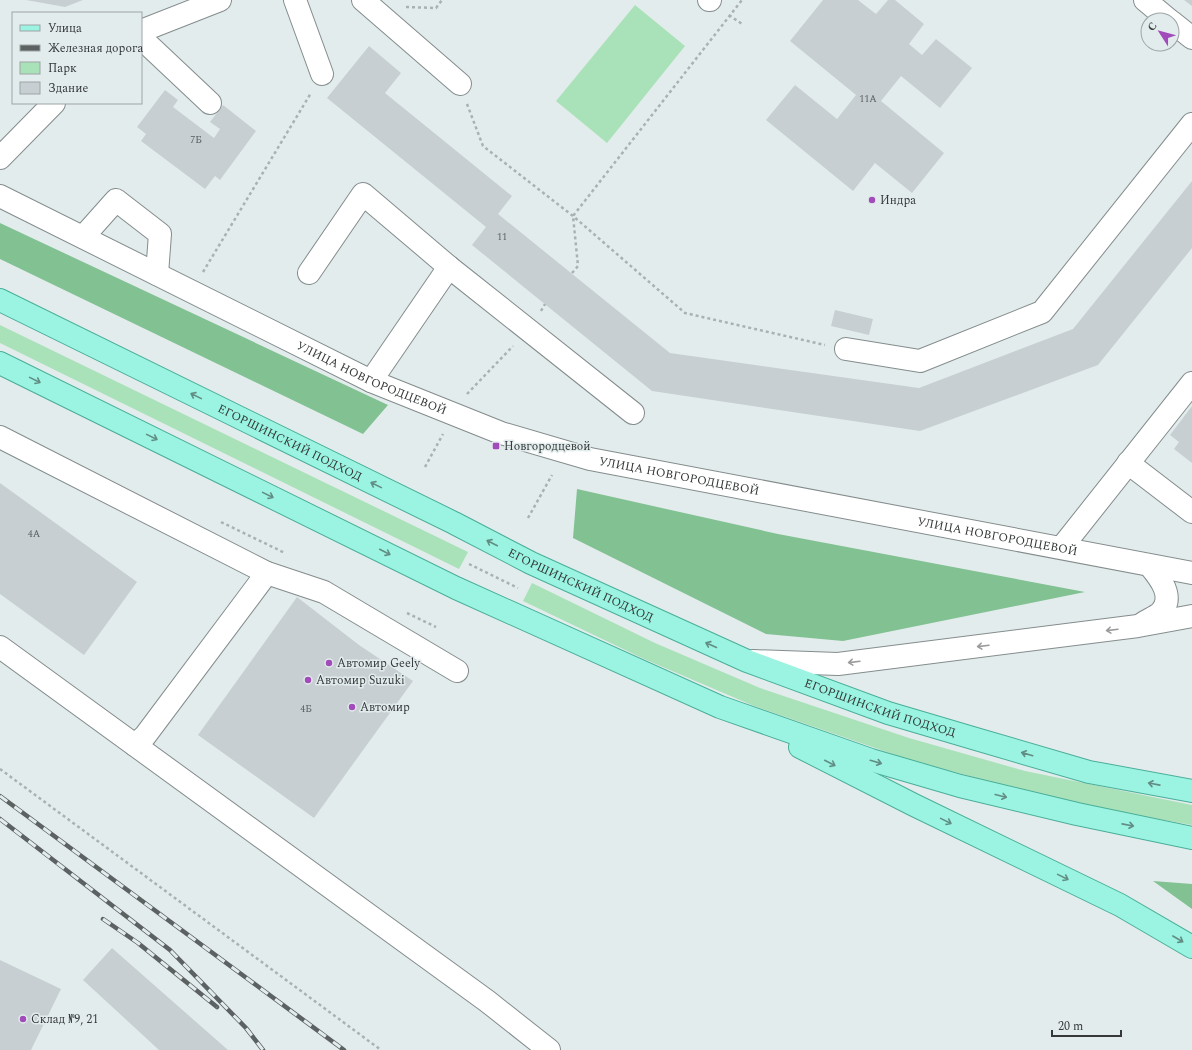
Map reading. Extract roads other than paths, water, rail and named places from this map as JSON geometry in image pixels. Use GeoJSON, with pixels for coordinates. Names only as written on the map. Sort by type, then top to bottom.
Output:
{"type":"FeatureCollection","features":[{"type":"Feature","properties":{"kind":"main road","name":"ЕГОРШИНСКИЙ ПОДХОД"},"geometry":{"type":"LineString","coordinates":[[0,300],[454,523],[531,563],[747,661],[888,713],[1006,748],[1089,772],[1192,791]]}},
{"type":"Feature","properties":{"kind":"main road"},"geometry":{"type":"LineString","coordinates":[[0,363],[456,588],[720,707],[914,805],[1120,905],[1192,947]]}},
{"type":"Feature","properties":{"kind":"main road"},"geometry":{"type":"LineString","coordinates":[[720,707],[871,760],[960,786],[1077,814],[1192,838]]}},
{"type":"Feature","properties":{"kind":"street"},"geometry":{"type":"LineString","coordinates":[[142,31],[220,0]]}},
{"type":"Feature","properties":{"kind":"street"},"geometry":{"type":"LineString","coordinates":[[295,0],[322,74]]}},
{"type":"Feature","properties":{"kind":"street"},"geometry":{"type":"LineString","coordinates":[[363,0],[460,84]]}},
{"type":"Feature","properties":{"kind":"street"},"geometry":{"type":"LineString","coordinates":[[1145,0],[1160,12]]}},
{"type":"Feature","properties":{"kind":"street"},"geometry":{"type":"LineString","coordinates":[[1180,28],[1192,38]]}},
{"type":"Feature","properties":{"kind":"street"},"geometry":{"type":"LineString","coordinates":[[142,39],[210,103]]}},
{"type":"Feature","properties":{"kind":"street"},"geometry":{"type":"LineString","coordinates":[[0,158],[53,104]]}},
{"type":"Feature","properties":{"kind":"street"},"geometry":{"type":"LineString","coordinates":[[846,349],[920,361],[1042,312],[1192,124]]}},
{"type":"Feature","properties":{"kind":"street"},"geometry":{"type":"LineString","coordinates":[[308,273],[362,194],[449,267],[633,413]]}},
{"type":"Feature","properties":{"kind":"street","name":"УЛИЦА НОВГОРОДЦЕВОЙ"},"geometry":{"type":"LineString","coordinates":[[0,196],[371,381],[501,433],[590,459],[1062,547],[1150,566],[1192,573]]}},
{"type":"Feature","properties":{"kind":"street"},"geometry":{"type":"LineString","coordinates":[[83,237],[116,200],[160,234],[157,274]]}},
{"type":"Feature","properties":{"kind":"street"},"geometry":{"type":"LineString","coordinates":[[371,381],[449,267]]}},
{"type":"Feature","properties":{"kind":"street"},"geometry":{"type":"LineString","coordinates":[[1062,547],[1192,383]]}},
{"type":"Feature","properties":{"kind":"street"},"geometry":{"type":"LineString","coordinates":[[0,437],[267,573],[324,592],[457,671]]}},
{"type":"Feature","properties":{"kind":"street"},"geometry":{"type":"LineString","coordinates":[[1128,463],[1192,512]]}},
{"type":"Feature","properties":{"kind":"street"},"geometry":{"type":"LineString","coordinates":[[1138,626],[1161,612],[1167,599],[1165,588],[1150,566]]}},
{"type":"Feature","properties":{"kind":"street"},"geometry":{"type":"LineString","coordinates":[[135,745],[145,736],[267,573]]}},
{"type":"Feature","properties":{"kind":"street"},"geometry":{"type":"LineString","coordinates":[[747,661],[838,664],[1138,626],[1192,616]]}},
{"type":"Feature","properties":{"kind":"street"},"geometry":{"type":"LineString","coordinates":[[0,647],[487,1001],[549,1050]]}},
{"type":"Feature","properties":{"kind":"railway"},"geometry":{"type":"LineString","coordinates":[[0,796],[344,1050]]}},
{"type":"Feature","properties":{"kind":"railway"},"geometry":{"type":"LineString","coordinates":[[0,819],[170,950],[246,1028],[263,1050]]}},
{"type":"Feature","properties":{"kind":"railway"},"geometry":{"type":"LineString","coordinates":[[103,919],[138,943],[217,1007]]}},
{"type":"Feature","properties":{"kind":"place","name":"Индра"},"geometry":{"type":"Point","coordinates":[872,200]}},
{"type":"Feature","properties":{"kind":"place","name":"Новгородцевой"},"geometry":{"type":"Point","coordinates":[496,446]}},
{"type":"Feature","properties":{"kind":"place","name":"Автомир Geely"},"geometry":{"type":"Point","coordinates":[329,663]}},
{"type":"Feature","properties":{"kind":"place","name":"Автомир Suzuki"},"geometry":{"type":"Point","coordinates":[308,680]}},
{"type":"Feature","properties":{"kind":"place","name":"Автомир"},"geometry":{"type":"Point","coordinates":[352,707]}},
{"type":"Feature","properties":{"kind":"place","name":"Склад №9, 21"},"geometry":{"type":"Point","coordinates":[23,1019]}}]}
